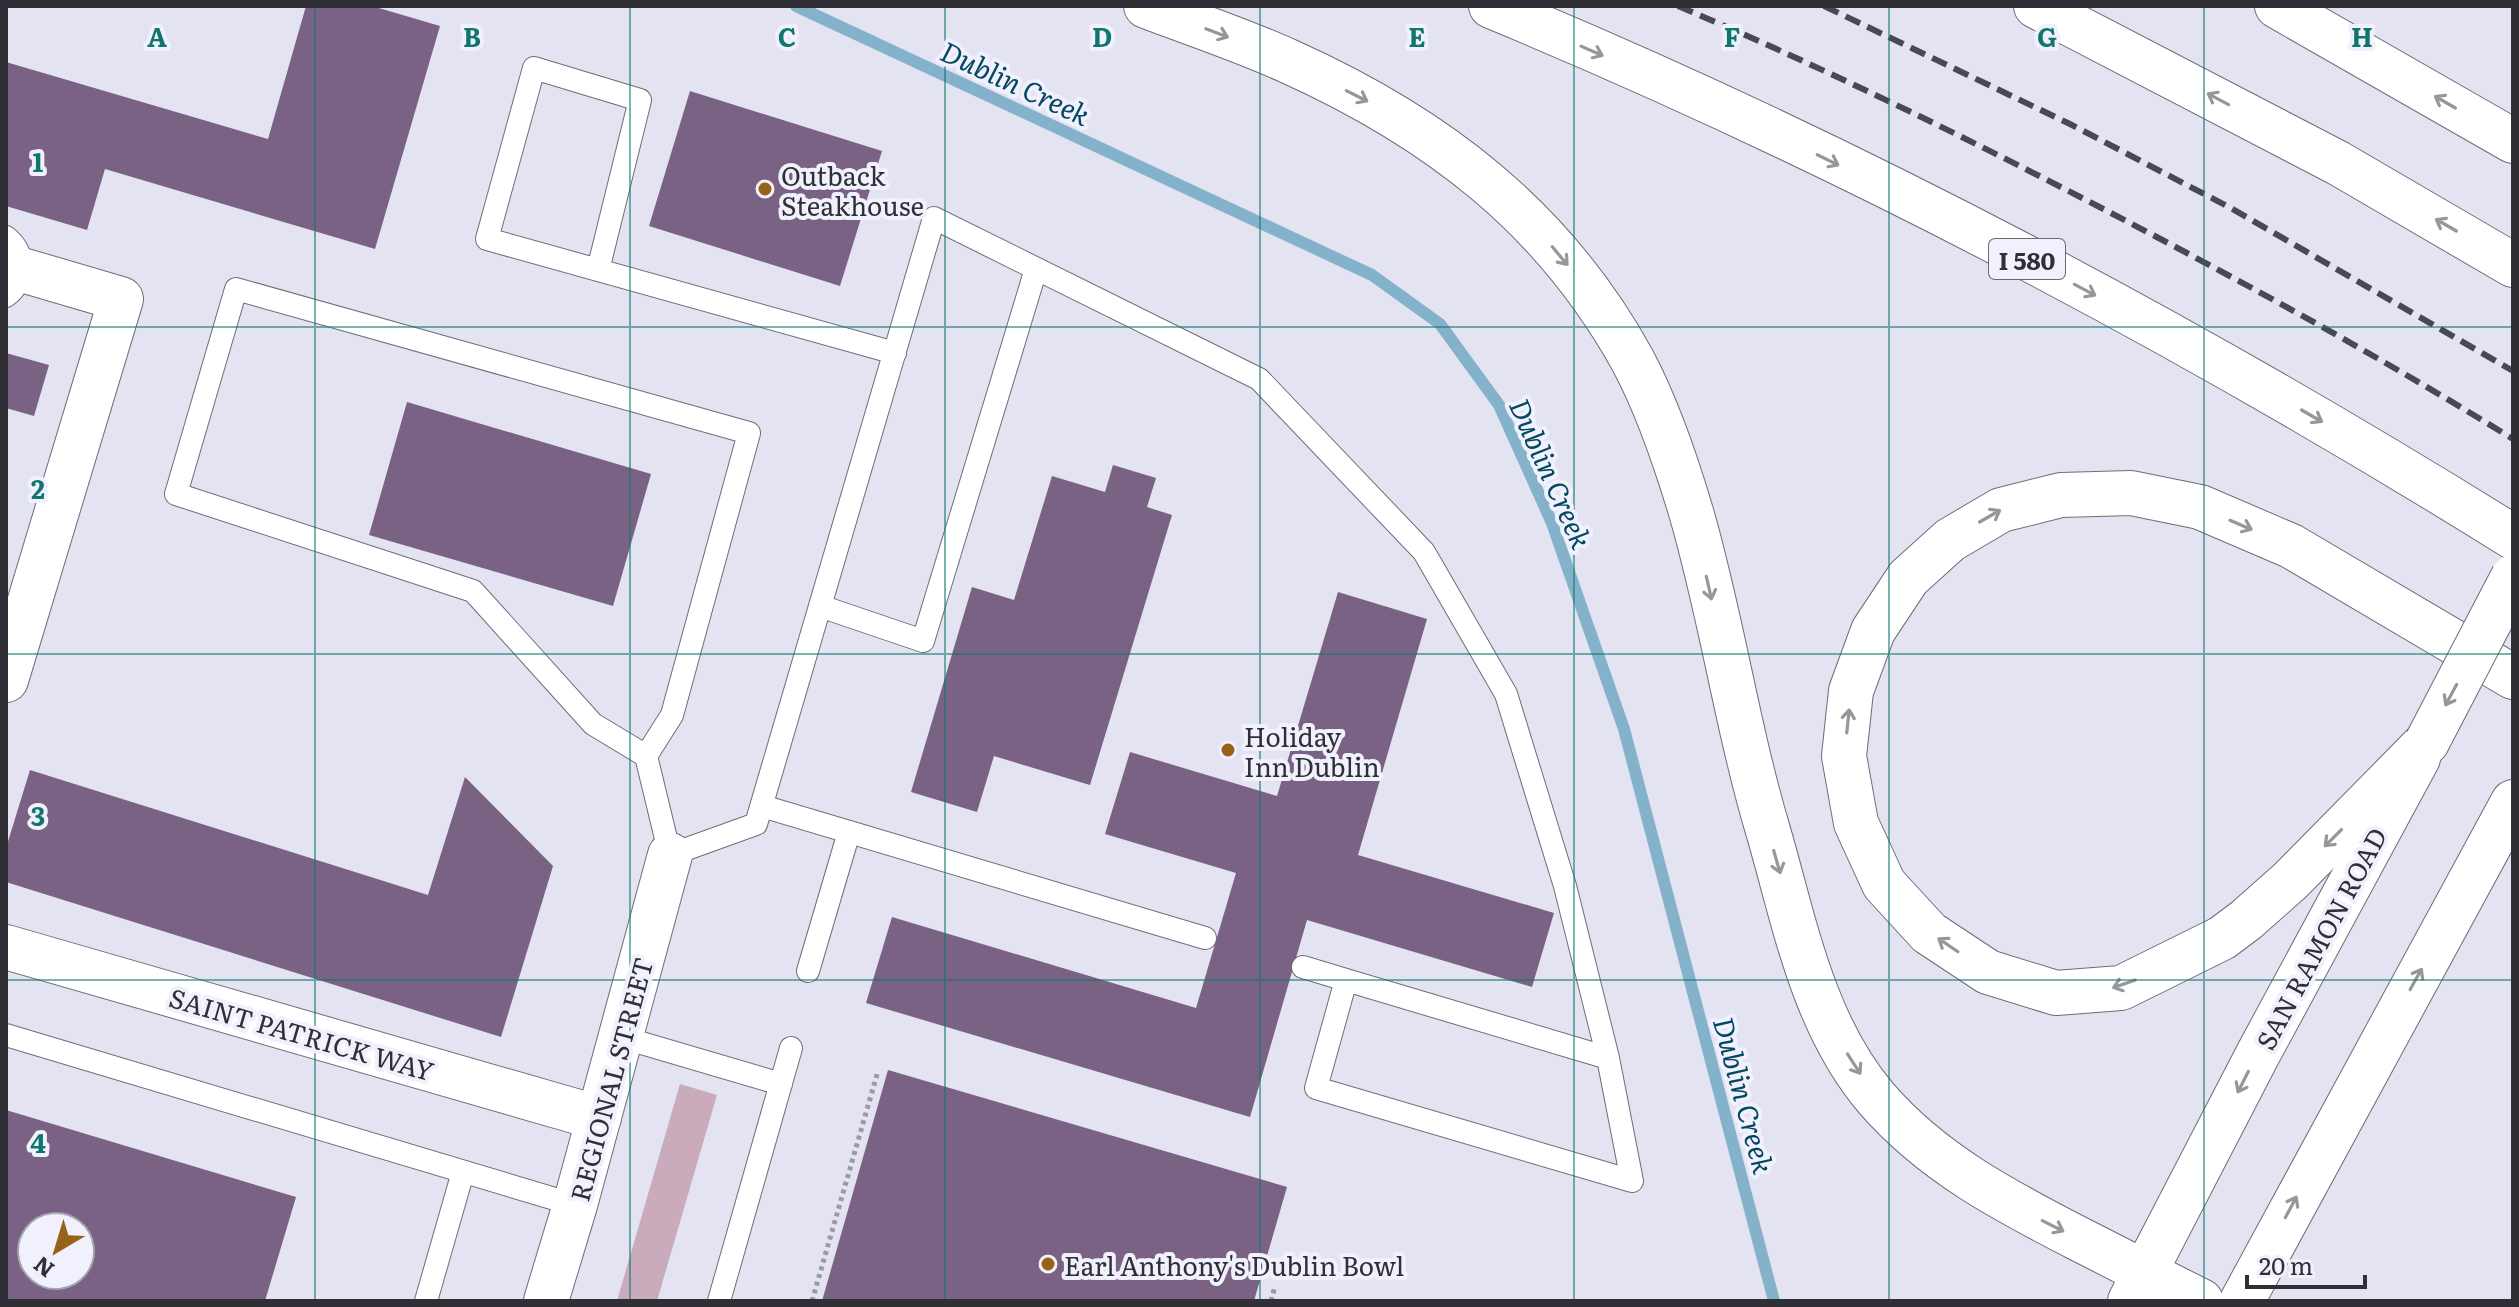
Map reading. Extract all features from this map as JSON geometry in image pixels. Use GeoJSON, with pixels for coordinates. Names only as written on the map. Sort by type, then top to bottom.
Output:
{"type":"FeatureCollection","features":[{"type":"Feature","properties":{"kind":"main road"},"geometry":{"type":"LineString","coordinates":[[1146,6],[1288,61],[1377,106],[1455,154],[1528,218],[1584,284],[1634,363],[1667,441],[1691,512],[1755,787],[1817,996],[1832,1031],[1875,1096],[1931,1153],[2138,1288],[2201,1301]]}},
{"type":"Feature","properties":{"kind":"main road","name":"I 580"},"geometry":{"type":"LineString","coordinates":[[1491,6],[1724,109],[1963,225],[2180,340],[2406,470],[2513,537]]}},
{"type":"Feature","properties":{"kind":"main road"},"geometry":{"type":"LineString","coordinates":[[2036,6],[2338,163],[2513,265]]}},
{"type":"Feature","properties":{"kind":"main road"},"geometry":{"type":"LineString","coordinates":[[2277,6],[2513,141]]}},
{"type":"Feature","properties":{"kind":"main road"},"geometry":{"type":"LineString","coordinates":[[6,680],[121,299],[11,268]]}},
{"type":"Feature","properties":{"kind":"main road"},"geometry":{"type":"LineString","coordinates":[[2427,742],[2265,905],[2222,938],[2121,988],[2056,993],[1988,972],[1929,933],[1884,884],[1856,823],[1844,756],[1855,679],[1873,631],[1908,578],[1950,540],[2001,510],[2061,495],[2131,493],[2200,507],[2291,546],[2513,677]]}},
{"type":"Feature","properties":{"kind":"main road","name":"SAN RAMON ROAD"},"geometry":{"type":"LineString","coordinates":[[2138,1288],[2265,1040],[2513,577]]}},
{"type":"Feature","properties":{"kind":"main road"},"geometry":{"type":"LineString","coordinates":[[2242,1301],[2513,802]]}},
{"type":"Feature","properties":{"kind":"main road","name":"REGIONAL STREET"},"geometry":{"type":"LineString","coordinates":[[546,1301],[670,855]]}},
{"type":"Feature","properties":{"kind":"main road","name":"SAINT PATRICK WAY"},"geometry":{"type":"LineString","coordinates":[[6,947],[599,1118]]}},
{"type":"Feature","properties":{"kind":"lane"},"geometry":{"type":"LineString","coordinates":[[598,270],[640,100],[534,68],[487,239],[895,353]]}},
{"type":"Feature","properties":{"kind":"lane"},"geometry":{"type":"LineString","coordinates":[[646,756],[672,715],[749,433],[236,289],[176,494],[473,591],[593,724],[646,756],[670,855],[756,824],[934,218],[1259,379],[1424,552],[1506,694],[1565,886],[1608,1058],[1632,1181],[1316,1088],[1346,980]]}},
{"type":"Feature","properties":{"kind":"lane"},"geometry":{"type":"LineString","coordinates":[[820,606],[923,641],[1036,269]]}},
{"type":"Feature","properties":{"kind":"lane"},"geometry":{"type":"LineString","coordinates":[[762,806],[1205,938]]}},
{"type":"Feature","properties":{"kind":"lane"},"geometry":{"type":"LineString","coordinates":[[808,971],[849,832]]}},
{"type":"Feature","properties":{"kind":"lane"},"geometry":{"type":"LineString","coordinates":[[1303,967],[1608,1058]]}},
{"type":"Feature","properties":{"kind":"lane"},"geometry":{"type":"LineString","coordinates":[[6,1035],[575,1205]]}},
{"type":"Feature","properties":{"kind":"lane"},"geometry":{"type":"LineString","coordinates":[[621,1037],[781,1084]]}},
{"type":"Feature","properties":{"kind":"lane"},"geometry":{"type":"LineString","coordinates":[[719,1301],[791,1048]]}},
{"type":"Feature","properties":{"kind":"lane"},"geometry":{"type":"LineString","coordinates":[[426,1301],[463,1172]]}},
{"type":"Feature","properties":{"kind":"path"},"geometry":{"type":"LineString","coordinates":[[812,1301],[878,1071]]}},
{"type":"Feature","properties":{"kind":"path"},"geometry":{"type":"LineString","coordinates":[[1271,1301],[1275,1286]]}},
{"type":"Feature","properties":{"kind":"shaded area"},"geometry":{"type":"Polygon","coordinates":[[[680,1084],[717,1095],[657,1301],[617,1301],[680,1084]]]}},
{"type":"Feature","properties":{"kind":"building"},"geometry":{"type":"Polygon","coordinates":[[[306,6],[372,6],[440,26],[375,249],[105,169],[87,230],[6,206],[6,62],[268,139],[306,6]]]}},
{"type":"Feature","properties":{"kind":"building","name":"Outback Steakhouse"},"geometry":{"type":"Polygon","coordinates":[[[690,91],[882,151],[840,286],[649,226],[690,91]]]}},
{"type":"Feature","properties":{"kind":"building"},"geometry":{"type":"Polygon","coordinates":[[[6,353],[49,365],[34,416],[6,408],[6,353]]]}},
{"type":"Feature","properties":{"kind":"building"},"geometry":{"type":"Polygon","coordinates":[[[407,402],[651,474],[613,606],[369,535],[407,402]]]}},
{"type":"Feature","properties":{"kind":"building"},"geometry":{"type":"Polygon","coordinates":[[[1113,465],[1156,478],[1147,507],[1172,515],[1090,785],[994,756],[977,812],[911,792],[972,587],[1014,600],[1052,476],[1105,492],[1113,465]]]}},
{"type":"Feature","properties":{"kind":"building"},"geometry":{"type":"Polygon","coordinates":[[[1338,592],[1427,619],[1358,855],[1554,913],[1532,987],[1307,920],[1250,1117],[866,1003],[892,917],[1196,1008],[1236,873],[1105,834],[1130,752],[1277,796],[1338,592]]]}},
{"type":"Feature","properties":{"kind":"building"},"geometry":{"type":"Polygon","coordinates":[[[30,770],[428,895],[465,777],[553,866],[501,1037],[6,882],[6,848],[30,770]]]}},
{"type":"Feature","properties":{"kind":"building"},"geometry":{"type":"Polygon","coordinates":[[[888,1070],[1287,1187],[1254,1301],[822,1301],[888,1070]]]}},
{"type":"Feature","properties":{"kind":"building"},"geometry":{"type":"Polygon","coordinates":[[[6,1110],[296,1197],[265,1301],[6,1301],[6,1110]]]}},
{"type":"Feature","properties":{"kind":"waterway","name":"Dublin Creek"},"geometry":{"type":"LineString","coordinates":[[796,6],[1372,275],[1440,324],[1499,405],[1552,523],[1624,729],[1774,1301]]}},
{"type":"Feature","properties":{"kind":"railway"},"geometry":{"type":"LineString","coordinates":[[1678,6],[1896,105],[2111,213],[2314,322],[2513,439]]}},
{"type":"Feature","properties":{"kind":"railway"},"geometry":{"type":"LineString","coordinates":[[1824,6],[2070,124],[2229,207],[2513,371]]}},
{"type":"Feature","properties":{"kind":"place","name":"Outback Steakhouse"},"geometry":{"type":"Point","coordinates":[765,189]}},
{"type":"Feature","properties":{"kind":"place","name":"Holiday Inn Dublin"},"geometry":{"type":"Point","coordinates":[1228,750]}},
{"type":"Feature","properties":{"kind":"place","name":"Earl Anthony's Dublin Bowl"},"geometry":{"type":"Point","coordinates":[1048,1264]}}]}
